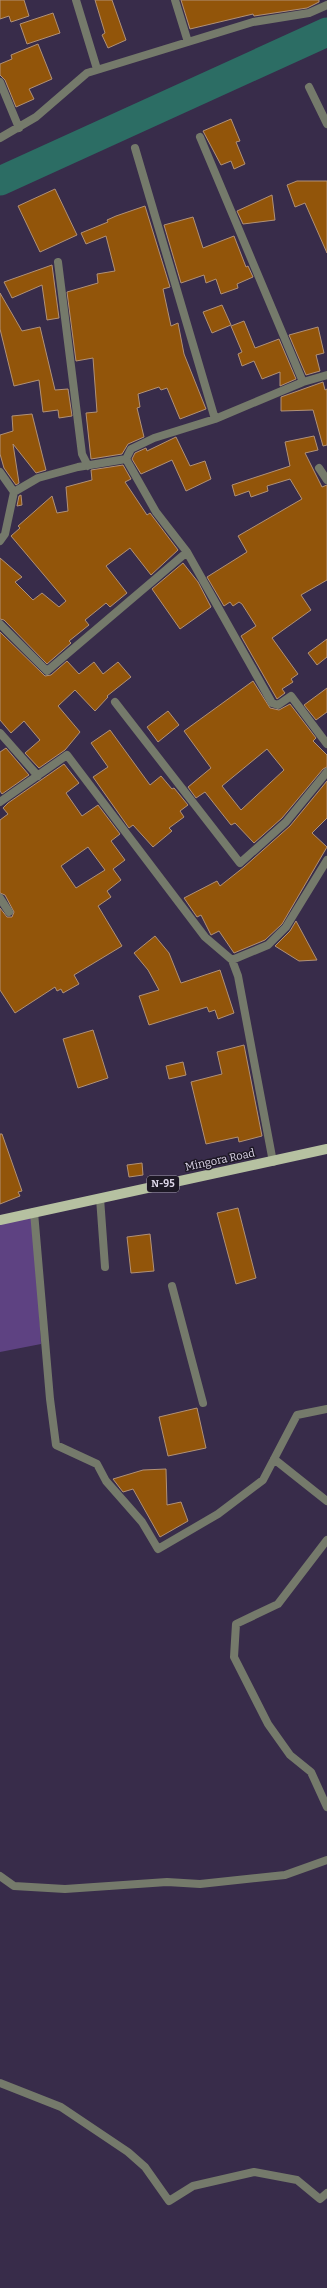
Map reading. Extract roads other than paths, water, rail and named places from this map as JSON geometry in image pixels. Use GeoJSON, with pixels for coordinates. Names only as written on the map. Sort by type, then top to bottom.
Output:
{"type":"FeatureCollection","features":[{"type":"Feature","properties":{"kind":"main road","name":"Mingora Road"},"geometry":{"type":"LineString","coordinates":[[0,1220],[273,1162],[327,1149]]}},
{"type":"Feature","properties":{"kind":"street"},"geometry":{"type":"LineString","coordinates":[[76,0],[97,69]]}},
{"type":"Feature","properties":{"kind":"street"},"geometry":{"type":"LineString","coordinates":[[175,0],[188,42]]}},
{"type":"Feature","properties":{"kind":"street"},"geometry":{"type":"LineString","coordinates":[[0,138],[36,118],[87,73],[253,22],[309,13],[327,5]]}},
{"type":"Feature","properties":{"kind":"street"},"geometry":{"type":"LineString","coordinates":[[0,82],[19,128]]}},
{"type":"Feature","properties":{"kind":"street"},"geometry":{"type":"LineString","coordinates":[[309,87],[327,124]]}},
{"type":"Feature","properties":{"kind":"street"},"geometry":{"type":"LineString","coordinates":[[200,137],[303,382]]}},
{"type":"Feature","properties":{"kind":"street"},"geometry":{"type":"LineString","coordinates":[[135,148],[215,419]]}},
{"type":"Feature","properties":{"kind":"street"},"geometry":{"type":"LineString","coordinates":[[58,262],[82,454],[88,466]]}},
{"type":"Feature","properties":{"kind":"street"},"geometry":{"type":"LineString","coordinates":[[126,459],[131,450],[154,438],[215,419],[303,382],[327,375]]}},
{"type":"Feature","properties":{"kind":"street"},"geometry":{"type":"LineString","coordinates":[[14,492],[38,478],[126,459]]}},
{"type":"Feature","properties":{"kind":"street"},"geometry":{"type":"LineString","coordinates":[[126,459],[156,512],[187,552],[272,703],[278,705],[291,696],[327,744]]}},
{"type":"Feature","properties":{"kind":"street"},"geometry":{"type":"LineString","coordinates":[[319,468],[327,480]]}},
{"type":"Feature","properties":{"kind":"street"},"geometry":{"type":"LineString","coordinates":[[0,472],[14,492],[5,534],[0,541]]}},
{"type":"Feature","properties":{"kind":"street"},"geometry":{"type":"LineString","coordinates":[[0,624],[47,671],[187,552]]}},
{"type":"Feature","properties":{"kind":"street"},"geometry":{"type":"LineString","coordinates":[[115,702],[240,862],[286,822],[327,772]]}},
{"type":"Feature","properties":{"kind":"street"},"geometry":{"type":"LineString","coordinates":[[0,733],[38,776]]}},
{"type":"Feature","properties":{"kind":"street"},"geometry":{"type":"LineString","coordinates":[[0,802],[67,755],[205,937],[232,960],[238,976],[273,1162]]}},
{"type":"Feature","properties":{"kind":"street"},"geometry":{"type":"LineString","coordinates":[[232,960],[268,946],[286,927],[327,860]]}},
{"type":"Feature","properties":{"kind":"street"},"geometry":{"type":"LineString","coordinates":[[0,898],[9,912]]}},
{"type":"Feature","properties":{"kind":"street"},"geometry":{"type":"LineString","coordinates":[[100,1198],[105,1267]]}},
{"type":"Feature","properties":{"kind":"street"},"geometry":{"type":"LineString","coordinates":[[34,1212],[50,1399],[56,1445],[97,1464],[106,1481],[142,1522],[158,1549],[218,1514],[263,1480],[297,1415],[327,1409]]}},
{"type":"Feature","properties":{"kind":"street"},"geometry":{"type":"LineString","coordinates":[[172,1286],[203,1403]]}},
{"type":"Feature","properties":{"kind":"street"},"geometry":{"type":"LineString","coordinates":[[274,1459],[327,1501]]}},
{"type":"Feature","properties":{"kind":"street"},"geometry":{"type":"LineString","coordinates":[[327,1540],[278,1604],[236,1624],[234,1657],[268,1724],[290,1755],[311,1772],[327,1807]]}},
{"type":"Feature","properties":{"kind":"street"},"geometry":{"type":"LineString","coordinates":[[0,1876],[14,1886],[65,1889],[167,1882],[200,1884],[285,1875],[327,1860]]}},
{"type":"Feature","properties":{"kind":"street"},"geometry":{"type":"LineString","coordinates":[[0,2083],[61,2106],[128,2152],[145,2167],[169,2201],[193,2186],[254,2172],[297,2180],[320,2199],[327,2193]]}},
{"type":"Feature","properties":{"kind":"waterway"},"geometry":{"type":"LineString","coordinates":[[0,181],[327,32]]}}]}
